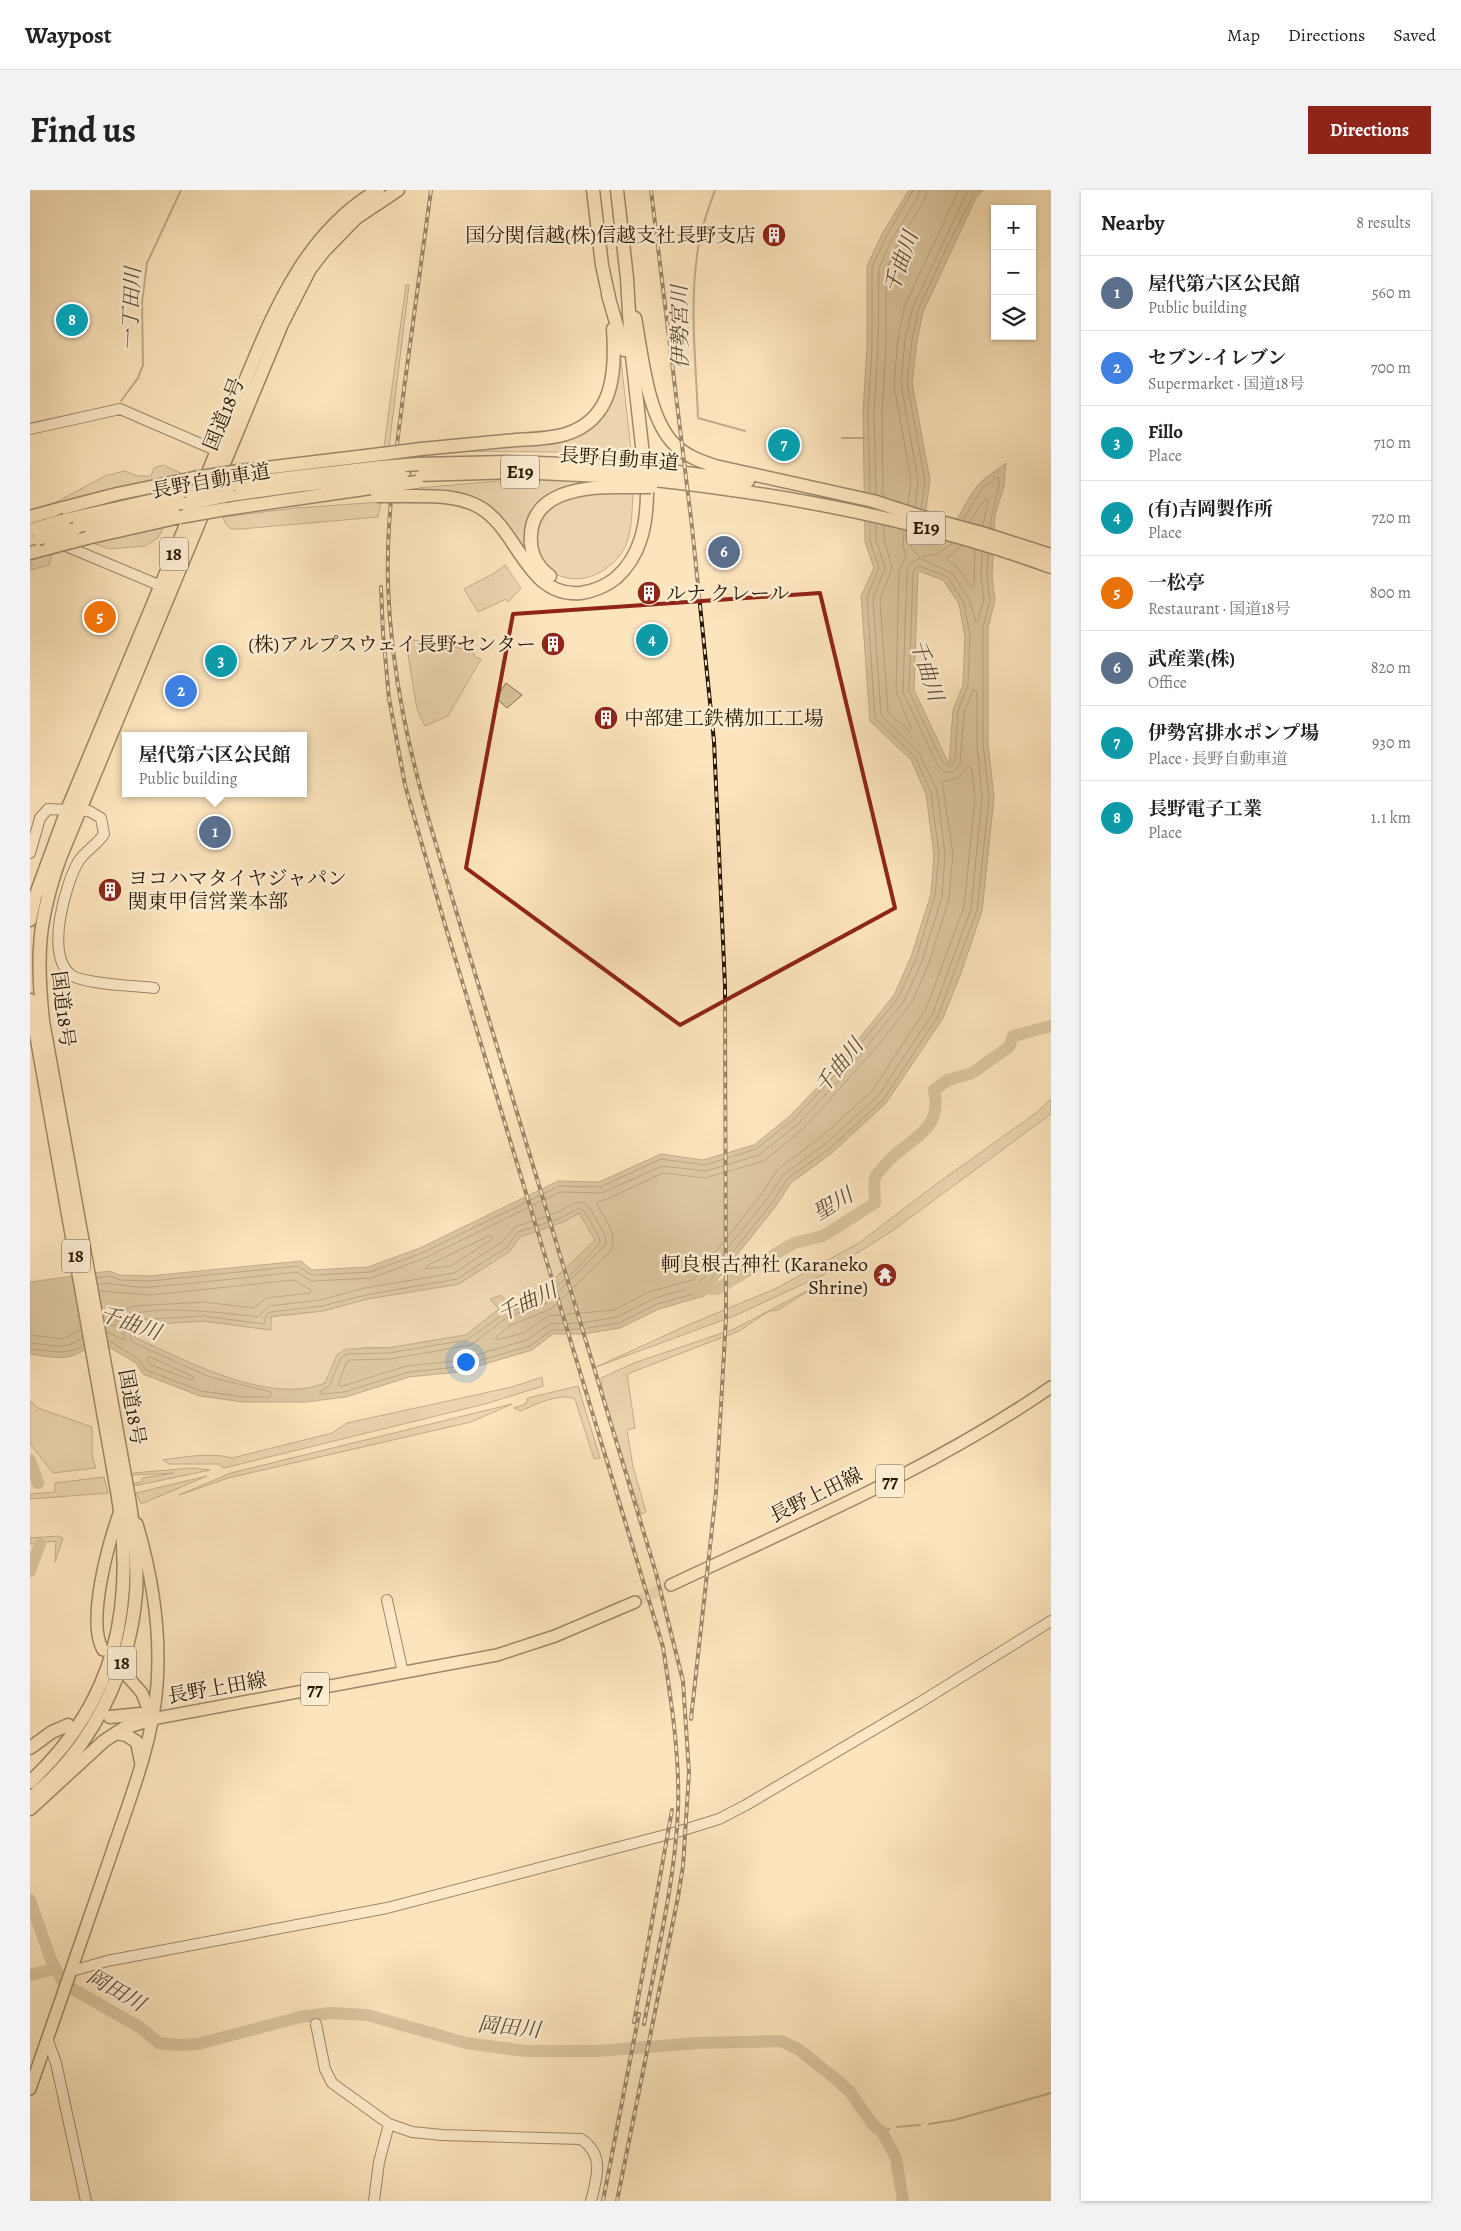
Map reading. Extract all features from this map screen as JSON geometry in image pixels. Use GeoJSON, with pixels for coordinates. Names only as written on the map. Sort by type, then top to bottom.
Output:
{"type":"FeatureCollection","features":[{"type":"Feature","properties":{"kind":"highway","name":"国道18号"},"geometry":{"type":"LineString","coordinates":[[222,453],[263,338],[292,278],[313,248],[331,227],[350,209],[378,190]]}},
{"type":"Feature","properties":{"kind":"highway","name":"国道18号"},"geometry":{"type":"LineString","coordinates":[[38,1022],[41,926],[48,892],[81,811],[121,698],[222,453],[282,324],[310,270],[324,251],[350,224],[398,190]]}},
{"type":"Feature","properties":{"kind":"highway"},"geometry":{"type":"LineString","coordinates":[[30,553],[86,538],[180,517],[226,509],[380,473],[573,432],[594,418],[608,395],[614,370],[614,330],[593,190]]}},
{"type":"Feature","properties":{"kind":"highway"},"geometry":{"type":"LineString","coordinates":[[30,518],[117,494],[194,478],[271,467],[380,473],[414,496],[461,499],[483,509],[502,526],[527,565],[539,578],[562,592],[579,593],[596,590],[622,572],[634,556],[642,537],[647,502],[630,347],[627,278],[617,190]]}},
{"type":"Feature","properties":{"kind":"highway"},"geometry":{"type":"LineString","coordinates":[[627,278],[650,391],[662,426],[673,443],[692,458],[704,463],[800,491]]}},
{"type":"Feature","properties":{"kind":"highway"},"geometry":{"type":"LineString","coordinates":[[608,295],[620,333],[624,354],[640,484],[637,525],[631,545],[622,561],[599,580],[583,585],[568,585],[546,574],[533,554],[531,538],[534,521],[545,506],[560,495],[622,477]]}},
{"type":"Feature","properties":{"kind":"highway","name":"長野自動車道"},"geometry":{"type":"LineString","coordinates":[[33,537],[70,525],[187,498],[232,490],[380,473],[419,466],[507,462],[622,477]]}},
{"type":"Feature","properties":{"kind":"highway","name":"長野自動車道"},"geometry":{"type":"LineString","coordinates":[[419,466],[663,479],[800,491],[874,515],[947,534],[1051,567]]}},
{"type":"Feature","properties":{"kind":"highway","name":"長野自動車道"},"geometry":{"type":"LineString","coordinates":[[663,479],[761,493],[800,491]]}},
{"type":"Feature","properties":{"kind":"highway","name":"E19"},"geometry":{"type":"LineString","coordinates":[[800,491],[880,503],[1051,555]]}},
{"type":"Feature","properties":{"kind":"highway","name":"国道18号"},"geometry":{"type":"LineString","coordinates":[[30,920],[35,897],[67,810],[91,753],[152,637],[166,588]]}},
{"type":"Feature","properties":{"kind":"highway","name":"国道18号"},"geometry":{"type":"LineString","coordinates":[[30,1000],[38,1022],[124,1492],[134,1537],[136,1578],[133,1620],[123,1661],[103,1708],[86,1737],[65,1763],[30,1798]]}},
{"type":"Feature","properties":{"kind":"highway","name":"国道18号"},"geometry":{"type":"LineString","coordinates":[[30,1782],[57,1754],[81,1721],[96,1693],[112,1654],[118,1629],[125,1578],[120,1509],[124,1492]]}},
{"type":"Feature","properties":{"kind":"highway"},"geometry":{"type":"LineString","coordinates":[[110,1717],[134,1714],[152,1719]]}},
{"type":"Feature","properties":{"kind":"highway"},"geometry":{"type":"LineString","coordinates":[[30,1809],[116,1733],[152,1719]]}},
{"type":"Feature","properties":{"kind":"highway"},"geometry":{"type":"LineString","coordinates":[[30,1748],[45,1736],[68,1726]]}},
{"type":"Feature","properties":{"kind":"highway"},"geometry":{"type":"LineString","coordinates":[[116,1733],[126,1735],[137,1742],[141,1762]]}},
{"type":"Feature","properties":{"kind":"main road","name":"長野上田線"},"geometry":{"type":"LineString","coordinates":[[671,1585],[932,1459],[1002,1419],[1051,1387]]}},
{"type":"Feature","properties":{"kind":"main road"},"geometry":{"type":"LineString","coordinates":[[124,1492],[144,1552],[156,1617],[158,1684],[152,1719]]}},
{"type":"Feature","properties":{"kind":"main road"},"geometry":{"type":"LineString","coordinates":[[103,1650],[97,1636],[96,1617],[108,1548],[120,1509]]}},
{"type":"Feature","properties":{"kind":"main road","name":"長野上田線"},"geometry":{"type":"LineString","coordinates":[[30,2089],[72,1971],[141,1762],[152,1719],[403,1673],[511,1651],[573,1629],[635,1602]]}},
{"type":"Feature","properties":{"kind":"main road"},"geometry":{"type":"LineString","coordinates":[[128,1677],[142,1693],[152,1719]]}},
{"type":"Feature","properties":{"kind":"street"},"geometry":{"type":"LineString","coordinates":[[30,429],[120,409],[222,453]]}},
{"type":"Feature","properties":{"kind":"street"},"geometry":{"type":"LineString","coordinates":[[30,508],[68,547],[166,588]]}},
{"type":"Feature","properties":{"kind":"street"},"geometry":{"type":"LineString","coordinates":[[30,853],[43,813],[53,808],[89,811],[101,818],[104,834],[83,855],[67,889],[60,926],[61,960],[72,975],[84,980],[154,988]]}},
{"type":"Feature","properties":{"kind":"street"},"geometry":{"type":"LineString","coordinates":[[387,1600],[403,1673]]}},
{"type":"Feature","properties":{"kind":"street"},"geometry":{"type":"LineString","coordinates":[[72,1971],[116,1960],[387,1908],[677,1832],[719,1819],[897,1716],[1051,1621]]}},
{"type":"Feature","properties":{"kind":"street"},"geometry":{"type":"LineString","coordinates":[[316,2024],[325,2068],[332,2083],[389,2124],[412,2132],[442,2135],[581,2140],[592,2146],[596,2155],[597,2173],[591,2201]]}},
{"type":"Feature","properties":{"kind":"street"},"geometry":{"type":"LineString","coordinates":[[48,2040],[56,2063],[86,2201]]}},
{"type":"Feature","properties":{"kind":"street"},"geometry":{"type":"LineString","coordinates":[[374,2201],[379,2162],[389,2124]]}},
{"type":"Feature","properties":{"kind":"highlighted area"},"geometry":{"type":"Polygon","coordinates":[[[820,593],[895,908],[680,1025],[466,868],[513,614],[820,593]]]}},
{"type":"Feature","properties":{"kind":"shaded area"},"geometry":{"type":"Polygon","coordinates":[[[406,285],[409,285],[389,447],[384,447],[406,285]]]}},
{"type":"Feature","properties":{"kind":"shaded area"},"geometry":{"type":"Polygon","coordinates":[[[620,351],[632,459],[556,452],[444,451],[567,439],[588,431],[600,421],[610,404],[620,351]]]}},
{"type":"Feature","properties":{"kind":"shaded area"},"geometry":{"type":"Polygon","coordinates":[[[163,465],[185,475],[49,506],[105,476],[124,471],[138,476],[151,476],[154,468],[163,465]]]}},
{"type":"Feature","properties":{"kind":"shaded area"},"geometry":{"type":"Polygon","coordinates":[[[567,479],[590,481],[590,484],[538,508],[528,555],[501,519],[416,491],[416,488],[513,480],[567,479]]]}},
{"type":"Feature","properties":{"kind":"shaded area"},"geometry":{"type":"Polygon","coordinates":[[[605,491],[633,494],[630,528],[625,547],[612,564],[594,575],[574,579],[554,573],[540,558],[537,548],[536,538],[542,519],[549,510],[562,501],[580,495],[605,491]]]}},
{"type":"Feature","properties":{"kind":"shaded area"},"geometry":{"type":"Polygon","coordinates":[[[381,502],[378,517],[231,529],[225,523],[223,517],[296,508],[381,502]]]}},
{"type":"Feature","properties":{"kind":"shaded area"},"geometry":{"type":"Polygon","coordinates":[[[164,527],[158,538],[145,546],[109,549],[93,543],[164,527]]]}},
{"type":"Feature","properties":{"kind":"shaded area"},"geometry":{"type":"Polygon","coordinates":[[[52,554],[49,565],[30,570],[30,560],[52,554]]]}},
{"type":"Feature","properties":{"kind":"shaded area"},"geometry":{"type":"Polygon","coordinates":[[[505,565],[521,588],[508,602],[506,599],[478,612],[464,589],[493,574],[505,565]]]}},
{"type":"Feature","properties":{"kind":"shaded area"},"geometry":{"type":"Polygon","coordinates":[[[409,639],[472,651],[475,657],[481,659],[448,716],[425,726],[417,709],[406,643],[409,639]]]}},
{"type":"Feature","properties":{"kind":"shaded area"},"geometry":{"type":"Polygon","coordinates":[[[506,683],[522,695],[507,708],[496,698],[506,683]]]}},
{"type":"Feature","properties":{"kind":"shaded area"},"geometry":{"type":"Polygon","coordinates":[[[1051,1099],[1051,1114],[892,1231],[823,1275],[734,1316],[596,1367],[688,1325],[775,1289],[859,1243],[935,1185],[1036,1113],[1051,1099]]]}},
{"type":"Feature","properties":{"kind":"shaded area"},"geometry":{"type":"Polygon","coordinates":[[[580,1213],[595,1240],[540,1293],[510,1306],[490,1299],[499,1309],[466,1335],[388,1348],[366,1347],[337,1355],[325,1383],[303,1389],[279,1389],[254,1385],[229,1378],[136,1338],[134,1325],[204,1321],[270,1330],[271,1317],[323,1311],[367,1299],[459,1284],[510,1251],[520,1237],[563,1222],[580,1213]]]}},
{"type":"Feature","properties":{"kind":"shaded area"},"geometry":{"type":"Polygon","coordinates":[[[818,1285],[778,1310],[769,1311],[739,1331],[627,1374],[635,1428],[627,1430],[633,1467],[646,1512],[641,1514],[604,1399],[601,1378],[634,1363],[734,1329],[818,1285]]]}},
{"type":"Feature","properties":{"kind":"shaded area"},"geometry":{"type":"Polygon","coordinates":[[[542,1377],[543,1386],[485,1404],[224,1468],[219,1464],[169,1464],[163,1460],[206,1455],[232,1458],[332,1433],[347,1423],[512,1387],[542,1377]]]}},
{"type":"Feature","properties":{"kind":"shaded area"},"geometry":{"type":"Polygon","coordinates":[[[578,1386],[600,1458],[594,1459],[575,1399],[569,1397],[555,1398],[521,1411],[514,1408],[526,1404],[528,1398],[578,1386]]]}},
{"type":"Feature","properties":{"kind":"shaded area"},"geometry":{"type":"Polygon","coordinates":[[[30,1401],[38,1408],[92,1427],[92,1456],[96,1468],[53,1473],[30,1444],[30,1401]]]}},
{"type":"Feature","properties":{"kind":"shaded area"},"geometry":{"type":"Polygon","coordinates":[[[512,1404],[471,1422],[228,1478],[179,1495],[231,1473],[512,1404]]]}},
{"type":"Feature","properties":{"kind":"shaded area"},"geometry":{"type":"Polygon","coordinates":[[[192,1468],[210,1470],[134,1486],[135,1483],[142,1482],[142,1478],[174,1473],[133,1475],[133,1473],[192,1468]]]}},
{"type":"Feature","properties":{"kind":"shaded area"},"geometry":{"type":"Polygon","coordinates":[[[207,1476],[141,1504],[136,1493],[207,1476]]]}},
{"type":"Feature","properties":{"kind":"shaded area"},"geometry":{"type":"Polygon","coordinates":[[[104,1477],[108,1493],[30,1499],[30,1494],[55,1492],[55,1483],[104,1477]]]}},
{"type":"Feature","properties":{"kind":"shaded area"},"geometry":{"type":"Polygon","coordinates":[[[58,1536],[63,1538],[55,1562],[56,1541],[30,1544],[30,1538],[58,1536]]]}},
{"type":"Feature","properties":{"kind":"water","name":"千曲川"},"geometry":{"type":"Polygon","coordinates":[[[909,190],[983,190],[976,198],[923,312],[917,341],[912,383],[930,480],[921,545],[942,537],[956,522],[978,485],[1006,463],[1004,486],[995,515],[992,577],[995,601],[988,627],[988,743],[994,798],[982,911],[961,973],[943,1018],[886,1103],[832,1153],[791,1183],[776,1206],[704,1296],[659,1309],[620,1328],[583,1334],[553,1334],[532,1350],[458,1372],[409,1377],[346,1397],[306,1402],[243,1402],[200,1396],[143,1374],[136,1363],[99,1341],[73,1356],[59,1358],[30,1354],[30,1282],[109,1271],[120,1275],[149,1276],[301,1261],[312,1270],[368,1267],[420,1248],[558,1181],[599,1182],[661,1154],[703,1160],[754,1145],[790,1116],[833,1071],[894,995],[911,957],[931,894],[934,855],[926,794],[911,760],[870,721],[861,596],[874,568],[865,542],[863,412],[867,346],[867,266],[882,234],[909,190]],[[918,571],[914,690],[949,764],[953,710],[963,685],[965,637],[959,604],[943,580],[918,571]],[[579,1213],[563,1222],[520,1237],[510,1251],[459,1284],[367,1299],[323,1311],[271,1316],[271,1330],[204,1321],[134,1325],[136,1338],[229,1378],[254,1385],[279,1389],[303,1389],[325,1383],[337,1355],[346,1349],[388,1348],[466,1335],[499,1309],[490,1299],[501,1295],[510,1306],[540,1293],[595,1240],[579,1213]]]}},
{"type":"Feature","properties":{"kind":"waterway","name":"一丁田川"},"geometry":{"type":"LineString","coordinates":[[121,401],[138,378],[143,365],[142,303],[147,263],[181,190]]}},
{"type":"Feature","properties":{"kind":"waterway","name":"伊勢宮川"},"geometry":{"type":"LineString","coordinates":[[715,190],[701,234],[695,270],[694,334],[698,418],[745,431]]}},
{"type":"Feature","properties":{"kind":"waterway","name":"伊勢宮川"},"geometry":{"type":"LineString","coordinates":[[842,438],[865,438]]}},
{"type":"Feature","properties":{"kind":"waterway","name":"聖川"},"geometry":{"type":"LineString","coordinates":[[692,1288],[717,1289],[794,1243],[823,1236],[875,1203],[875,1177],[893,1157],[928,1126],[936,1105],[934,1090],[948,1080],[972,1073],[1009,1047],[1013,1036],[1051,1026]]}},
{"type":"Feature","properties":{"kind":"waterway","name":"岡田川"},"geometry":{"type":"LineString","coordinates":[[30,1460],[38,1483]]}},
{"type":"Feature","properties":{"kind":"waterway","name":"岡田川"},"geometry":{"type":"LineString","coordinates":[[30,1571],[40,1544]]}},
{"type":"Feature","properties":{"kind":"waterway","name":"岡田川"},"geometry":{"type":"LineString","coordinates":[[30,1900],[51,1960],[64,1984],[141,2028],[159,2043],[198,2044],[300,2017],[330,2013],[367,2015],[466,2043],[526,2051],[597,2051],[698,2043],[781,2041],[798,2049],[837,2080],[850,2092],[874,2126],[882,2132],[896,2158],[903,2201]]}},
{"type":"Feature","properties":{"kind":"waterway","name":"岡田川"},"geometry":{"type":"LineString","coordinates":[[30,1975],[55,1969]]}},
{"type":"Feature","properties":{"kind":"waterway"},"geometry":{"type":"LineString","coordinates":[[929,2124],[954,2120],[1051,2093]]}},
{"type":"Feature","properties":{"kind":"waterway"},"geometry":{"type":"LineString","coordinates":[[897,2127],[920,2125]]}},
{"type":"Feature","properties":{"kind":"waterway","name":"岡田川"},"geometry":{"type":"LineString","coordinates":[[882,2132],[889,2129]]}},
{"type":"Feature","properties":{"kind":"tunnel"},"geometry":{"type":"LineString","coordinates":[[635,1602],[671,1585]]}},
{"type":"Feature","properties":{"kind":"railway"},"geometry":{"type":"LineString","coordinates":[[431,190],[404,389],[390,511],[388,561],[390,618],[403,714],[435,841],[656,1573],[683,1681],[689,1773],[683,1866],[617,2201]]}},
{"type":"Feature","properties":{"kind":"railway"},"geometry":{"type":"LineString","coordinates":[[651,190],[692,527],[714,741],[725,986],[726,1318],[716,1492],[691,1719]]}},
{"type":"Feature","properties":{"kind":"railway"},"geometry":{"type":"LineString","coordinates":[[381,587],[389,698],[405,785],[443,918],[663,1647],[672,1707],[678,1769],[678,1810],[669,1891],[644,2024]]}},
{"type":"Feature","properties":{"kind":"railway"},"geometry":{"type":"LineString","coordinates":[[634,2022],[672,1810]]}},
{"type":"Feature","properties":{"kind":"railway"},"geometry":{"type":"LineString","coordinates":[[603,2201],[639,2014]]}},
{"type":"Feature","properties":{"kind":"place","name":"国分関信越(株)信越支社長野支店"},"geometry":{"type":"Point","coordinates":[774,235]}},
{"type":"Feature","properties":{"kind":"place","name":"長野電子工業"},"geometry":{"type":"Point","coordinates":[72,320]}},
{"type":"Feature","properties":{"kind":"place","name":"伊勢宮排水ポンプ場"},"geometry":{"type":"Point","coordinates":[784,445]}},
{"type":"Feature","properties":{"kind":"place","name":"武産業(株)"},"geometry":{"type":"Point","coordinates":[724,552]}},
{"type":"Feature","properties":{"kind":"place","name":"ルナ クレール"},"geometry":{"type":"Point","coordinates":[649,593]}},
{"type":"Feature","properties":{"kind":"place","name":"一松亭"},"geometry":{"type":"Point","coordinates":[100,617]}},
{"type":"Feature","properties":{"kind":"place","name":"(有)吉岡製作所"},"geometry":{"type":"Point","coordinates":[652,640]}},
{"type":"Feature","properties":{"kind":"place","name":"(株)アルプスウェイ長野センター"},"geometry":{"type":"Point","coordinates":[553,644]}},
{"type":"Feature","properties":{"kind":"place","name":"Fillo"},"geometry":{"type":"Point","coordinates":[221,661]}},
{"type":"Feature","properties":{"kind":"place","name":"セブン-イレブン"},"geometry":{"type":"Point","coordinates":[181,691]}},
{"type":"Feature","properties":{"kind":"place","name":"中部建工鉄構加工工場"},"geometry":{"type":"Point","coordinates":[606,718]}},
{"type":"Feature","properties":{"kind":"place","name":"屋代第六区公民館"},"geometry":{"type":"Point","coordinates":[215,832]}},
{"type":"Feature","properties":{"kind":"place","name":"ヨコハマタイヤジャパン 関東甲信営業本部"},"geometry":{"type":"Point","coordinates":[110,890]}},
{"type":"Feature","properties":{"kind":"place","name":"軻良根古神社 (Karaneko Shrine)"},"geometry":{"type":"Point","coordinates":[885,1275]}}]}
